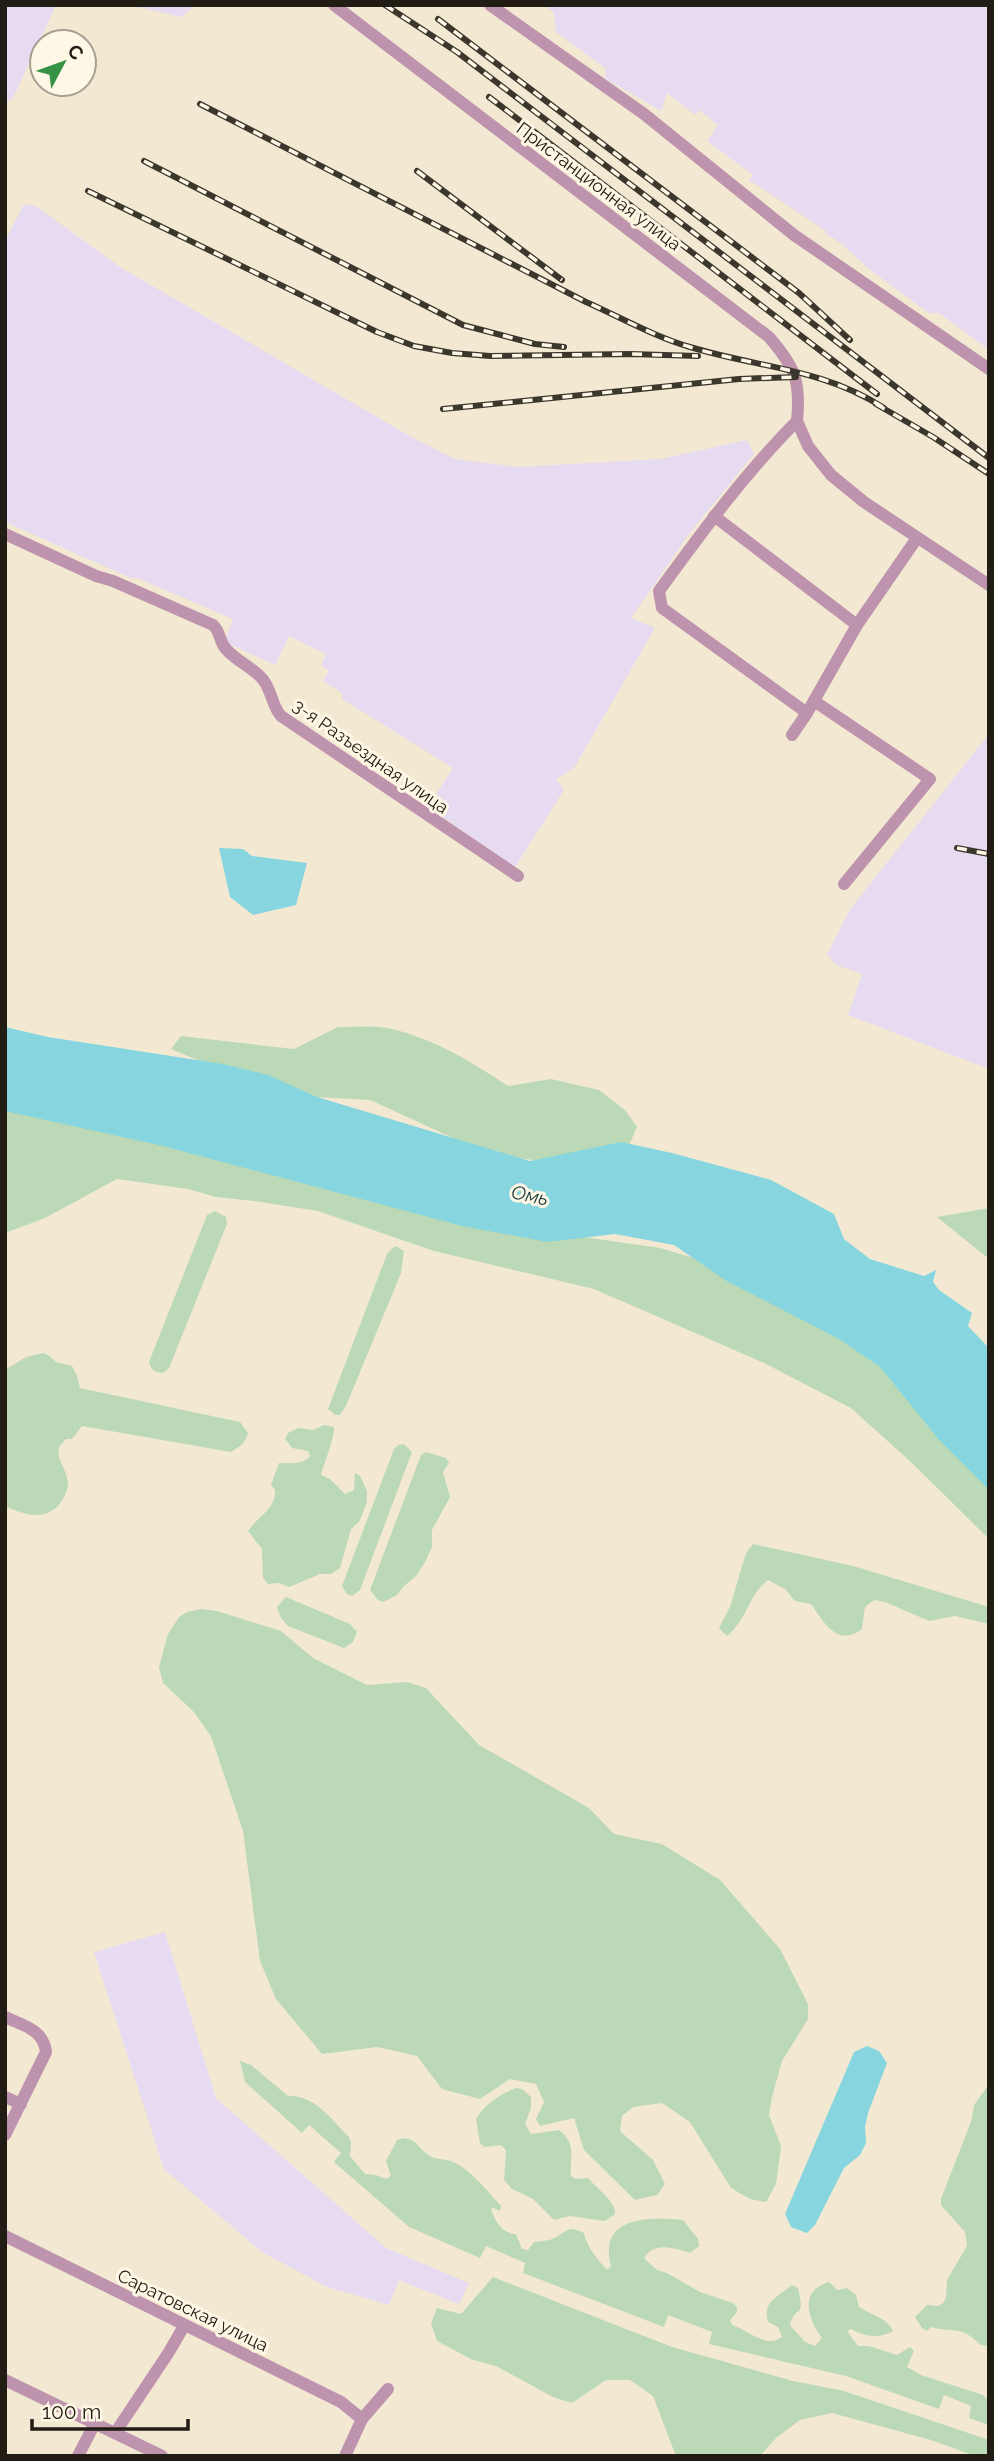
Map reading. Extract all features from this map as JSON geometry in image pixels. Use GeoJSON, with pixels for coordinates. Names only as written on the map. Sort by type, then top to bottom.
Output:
{"type":"FeatureCollection","features":[{"type":"Feature","properties":{"kind":"street","name":"Пристанционная улица"},"geometry":{"type":"LineString","coordinates":[[334,5],[768,337],[786,356],[794,370],[799,399],[797,421]]}},
{"type":"Feature","properties":{"kind":"street"},"geometry":{"type":"LineString","coordinates":[[490,5],[645,114],[794,235],[989,369]]}},
{"type":"Feature","properties":{"kind":"street"},"geometry":{"type":"LineString","coordinates":[[844,884],[930,779],[810,707],[662,608],[659,590],[714,516],[771,447],[797,421],[808,446],[831,475],[864,502],[989,585]]}},
{"type":"Feature","properties":{"kind":"street"},"geometry":{"type":"LineString","coordinates":[[714,516],[857,625]]}},
{"type":"Feature","properties":{"kind":"street","name":"3-я Разъездная улица"},"geometry":{"type":"LineString","coordinates":[[5,534],[213,625],[218,629],[226,649],[262,678],[270,690],[276,711],[281,716],[518,876]]}},
{"type":"Feature","properties":{"kind":"street"},"geometry":{"type":"LineString","coordinates":[[792,734],[857,625],[917,538]]}},
{"type":"Feature","properties":{"kind":"street"},"geometry":{"type":"LineString","coordinates":[[5,2017],[33,2030],[45,2042],[46,2052],[5,2135]]}},
{"type":"Feature","properties":{"kind":"street"},"geometry":{"type":"LineString","coordinates":[[5,2096],[21,2104]]}},
{"type":"Feature","properties":{"kind":"street","name":"Саратовская улица"},"geometry":{"type":"LineString","coordinates":[[5,2236],[341,2402],[362,2419]]}},
{"type":"Feature","properties":{"kind":"street"},"geometry":{"type":"LineString","coordinates":[[115,2433],[184,2326]]}},
{"type":"Feature","properties":{"kind":"street"},"geometry":{"type":"LineString","coordinates":[[5,2380],[162,2456]]}},
{"type":"Feature","properties":{"kind":"street"},"geometry":{"type":"LineString","coordinates":[[345,2456],[362,2419],[388,2389]]}},
{"type":"Feature","properties":{"kind":"street"},"geometry":{"type":"LineString","coordinates":[[78,2456],[95,2423]]}},
{"type":"Feature","properties":{"kind":"shaded area"},"geometry":{"type":"Polygon","coordinates":[[[5,5],[56,5],[45,28],[28,28],[28,66],[13,98],[5,103],[5,5]]]}},
{"type":"Feature","properties":{"kind":"shaded area"},"geometry":{"type":"Polygon","coordinates":[[[127,5],[195,5],[182,17],[127,5]]]}},
{"type":"Feature","properties":{"kind":"shaded area"},"geometry":{"type":"Polygon","coordinates":[[[544,5],[989,5],[989,350],[939,313],[929,313],[870,270],[842,244],[825,233],[826,231],[749,180],[753,175],[707,141],[718,125],[699,110],[695,115],[667,93],[661,111],[606,79],[605,68],[556,32],[554,13],[544,5]]]}},
{"type":"Feature","properties":{"kind":"shaded area"},"geometry":{"type":"Polygon","coordinates":[[[24,204],[36,206],[120,267],[408,435],[455,459],[517,467],[661,459],[747,440],[754,454],[689,534],[631,618],[655,628],[574,768],[556,779],[564,790],[515,867],[428,807],[453,768],[342,699],[342,693],[323,681],[329,671],[321,665],[326,654],[289,636],[275,665],[225,642],[233,619],[135,577],[133,579],[5,522],[5,241],[24,204]]]}},
{"type":"Feature","properties":{"kind":"shaded area"},"geometry":{"type":"Polygon","coordinates":[[[989,734],[989,1069],[848,1015],[862,974],[836,965],[827,954],[851,908],[989,734]]]}},
{"type":"Feature","properties":{"kind":"shaded area"},"geometry":{"type":"Polygon","coordinates":[[[165,1932],[216,2098],[386,2248],[469,2283],[459,2304],[399,2280],[389,2305],[327,2287],[262,2252],[164,2169],[94,1952],[165,1932]]]}},
{"type":"Feature","properties":{"kind":"green space"},"geometry":{"type":"Polygon","coordinates":[[[338,1027],[379,1027],[408,1033],[452,1052],[508,1086],[551,1079],[599,1090],[625,1110],[637,1127],[627,1150],[564,1164],[488,1154],[370,1100],[297,1096],[244,1079],[171,1049],[181,1036],[294,1049],[338,1027]]]}},
{"type":"Feature","properties":{"kind":"green space"},"geometry":{"type":"Polygon","coordinates":[[[5,1104],[521,1228],[660,1248],[717,1265],[876,1356],[989,1478],[989,1539],[912,1463],[851,1408],[764,1363],[594,1289],[434,1251],[318,1211],[216,1197],[188,1189],[117,1179],[45,1218],[5,1233],[5,1104]]]}},
{"type":"Feature","properties":{"kind":"green space"},"geometry":{"type":"Polygon","coordinates":[[[989,1208],[989,1259],[937,1217],[989,1208]]]}},
{"type":"Feature","properties":{"kind":"green space"},"geometry":{"type":"Polygon","coordinates":[[[215,1211],[226,1217],[227,1224],[169,1368],[163,1373],[158,1372],[152,1369],[149,1362],[207,1215],[215,1211]]]}},
{"type":"Feature","properties":{"kind":"green space"},"geometry":{"type":"Polygon","coordinates":[[[395,1246],[404,1251],[401,1273],[346,1406],[340,1415],[335,1415],[328,1409],[387,1254],[395,1246]]]}},
{"type":"Feature","properties":{"kind":"green space"},"geometry":{"type":"Polygon","coordinates":[[[43,1353],[56,1362],[72,1366],[80,1388],[240,1422],[248,1433],[247,1436],[242,1444],[231,1452],[82,1426],[72,1439],[66,1439],[59,1447],[68,1483],[63,1499],[44,1514],[13,1510],[5,1506],[5,1370],[26,1357],[43,1353]]]}},
{"type":"Feature","properties":{"kind":"green space"},"geometry":{"type":"Polygon","coordinates":[[[324,1425],[334,1427],[334,1431],[321,1475],[330,1479],[345,1494],[354,1490],[355,1473],[360,1476],[367,1491],[367,1502],[359,1522],[351,1529],[340,1568],[331,1574],[320,1574],[289,1587],[279,1583],[268,1584],[263,1578],[262,1549],[248,1531],[273,1502],[275,1490],[271,1485],[279,1463],[300,1462],[310,1456],[308,1451],[292,1448],[285,1439],[288,1433],[298,1428],[313,1430],[324,1425]]]}},
{"type":"Feature","properties":{"kind":"green space"},"geometry":{"type":"Polygon","coordinates":[[[404,1444],[412,1452],[360,1590],[352,1596],[347,1594],[342,1586],[394,1449],[404,1444]]]}},
{"type":"Feature","properties":{"kind":"green space"},"geometry":{"type":"Polygon","coordinates":[[[426,1452],[446,1458],[449,1463],[443,1472],[450,1497],[432,1530],[432,1547],[425,1562],[416,1576],[397,1595],[383,1602],[370,1590],[421,1455],[426,1452]]]}},
{"type":"Feature","properties":{"kind":"green space"},"geometry":{"type":"Polygon","coordinates":[[[753,1544],[853,1566],[989,1607],[989,1624],[955,1616],[929,1621],[874,1600],[865,1607],[862,1629],[845,1636],[826,1625],[811,1604],[795,1601],[785,1589],[768,1580],[756,1592],[734,1630],[727,1636],[719,1628],[730,1607],[746,1553],[753,1544]]]}},
{"type":"Feature","properties":{"kind":"green space"},"geometry":{"type":"Polygon","coordinates":[[[286,1597],[350,1624],[357,1632],[353,1642],[344,1648],[288,1626],[277,1607],[286,1597]]]}},
{"type":"Feature","properties":{"kind":"green space"},"geometry":{"type":"Polygon","coordinates":[[[201,1609],[217,1611],[281,1631],[313,1658],[367,1685],[407,1682],[426,1688],[479,1745],[589,1808],[614,1834],[662,1844],[720,1880],[780,1949],[808,2004],[808,2019],[782,2061],[772,2097],[769,2115],[781,2146],[776,2184],[766,2202],[750,2199],[731,2188],[690,2122],[662,2103],[633,2107],[622,2116],[620,2131],[653,2160],[665,2184],[657,2195],[635,2200],[584,2150],[574,2118],[540,2126],[536,2119],[544,2102],[536,2084],[510,2079],[480,2099],[442,2089],[417,2056],[377,2047],[322,2054],[276,1999],[260,1961],[243,1831],[211,1736],[193,1711],[163,1683],[159,1667],[168,1634],[179,1617],[201,1609]]]}},
{"type":"Feature","properties":{"kind":"green space"},"geometry":{"type":"Polygon","coordinates":[[[240,2061],[251,2065],[288,2096],[306,2099],[322,2109],[349,2137],[350,2156],[365,2174],[386,2179],[391,2176],[386,2161],[397,2140],[403,2138],[412,2140],[432,2157],[451,2161],[465,2169],[501,2206],[500,2211],[491,2207],[494,2216],[502,2229],[516,2234],[522,2249],[528,2250],[534,2242],[550,2240],[574,2229],[584,2233],[590,2248],[607,2270],[611,2266],[609,2250],[612,2237],[619,2229],[641,2220],[683,2220],[698,2239],[699,2246],[690,2253],[671,2248],[654,2249],[644,2258],[657,2270],[700,2292],[733,2303],[737,2312],[730,2320],[732,2325],[763,2340],[782,2337],[778,2327],[768,2322],[767,2309],[772,2300],[792,2285],[798,2288],[801,2304],[790,2325],[805,2342],[815,2346],[822,2338],[810,2314],[809,2299],[819,2286],[829,2282],[837,2290],[847,2288],[856,2295],[859,2307],[883,2320],[893,2331],[872,2336],[851,2329],[847,2331],[858,2346],[869,2346],[897,2355],[910,2347],[914,2351],[907,2367],[921,2375],[983,2395],[989,2401],[989,2425],[969,2418],[971,2406],[944,2395],[939,2409],[846,2376],[709,2344],[712,2332],[668,2315],[664,2327],[523,2273],[525,2263],[486,2246],[480,2258],[409,2227],[334,2162],[341,2153],[309,2125],[302,2133],[245,2082],[240,2061]]]}},
{"type":"Feature","properties":{"kind":"green space"},"geometry":{"type":"Polygon","coordinates":[[[989,2084],[989,2346],[981,2345],[962,2332],[931,2327],[927,2331],[915,2317],[927,2305],[938,2306],[943,2303],[947,2280],[967,2246],[965,2232],[941,2205],[941,2199],[972,2119],[974,2105],[989,2084]]]}},
{"type":"Feature","properties":{"kind":"green space"},"geometry":{"type":"Polygon","coordinates":[[[516,2088],[522,2089],[531,2097],[531,2108],[525,2124],[531,2134],[559,2130],[571,2146],[571,2176],[576,2179],[588,2178],[613,2205],[615,2214],[605,2221],[570,2216],[554,2220],[533,2199],[512,2189],[504,2180],[506,2150],[501,2145],[484,2147],[480,2143],[476,2119],[493,2100],[516,2088]]]}},
{"type":"Feature","properties":{"kind":"green space"},"geometry":{"type":"Polygon","coordinates":[[[493,2277],[672,2347],[793,2381],[844,2391],[989,2440],[989,2456],[975,2456],[931,2440],[832,2413],[800,2420],[776,2438],[760,2456],[676,2456],[653,2396],[630,2380],[606,2380],[572,2403],[553,2397],[498,2367],[471,2359],[437,2341],[431,2323],[437,2308],[461,2314],[493,2277]]]}},
{"type":"Feature","properties":{"kind":"water"},"geometry":{"type":"Polygon","coordinates":[[[219,848],[243,849],[252,856],[307,863],[296,905],[253,915],[230,897],[219,848]]]}},
{"type":"Feature","properties":{"kind":"water","name":"Омь"},"geometry":{"type":"Polygon","coordinates":[[[5,1027],[48,1037],[223,1064],[268,1075],[317,1097],[530,1161],[621,1142],[771,1180],[834,1214],[844,1239],[870,1259],[924,1276],[936,1270],[933,1282],[939,1290],[972,1313],[968,1326],[989,1348],[989,1490],[940,1441],[880,1367],[839,1339],[725,1280],[674,1245],[615,1234],[548,1242],[462,1226],[163,1146],[5,1111],[5,1027]]]}},
{"type":"Feature","properties":{"kind":"water"},"geometry":{"type":"Polygon","coordinates":[[[867,2046],[879,2051],[887,2063],[868,2113],[866,2143],[860,2155],[844,2168],[815,2225],[807,2233],[791,2227],[785,2214],[854,2052],[867,2046]]]}},
{"type":"Feature","properties":{"kind":"railway"},"geometry":{"type":"LineString","coordinates":[[385,5],[457,52],[989,458]]}},
{"type":"Feature","properties":{"kind":"railway"},"geometry":{"type":"LineString","coordinates":[[438,19],[799,293],[850,340]]}},
{"type":"Feature","properties":{"kind":"railway"},"geometry":{"type":"LineString","coordinates":[[489,97],[877,394]]}},
{"type":"Feature","properties":{"kind":"railway"},"geometry":{"type":"LineString","coordinates":[[200,104],[586,302],[651,332],[716,354],[814,377],[861,395],[884,408]]}},
{"type":"Feature","properties":{"kind":"railway"},"geometry":{"type":"LineString","coordinates":[[144,161],[463,325],[535,344],[564,347]]}},
{"type":"Feature","properties":{"kind":"railway"},"geometry":{"type":"LineString","coordinates":[[417,171],[562,280]]}},
{"type":"Feature","properties":{"kind":"railway"},"geometry":{"type":"LineString","coordinates":[[88,191],[377,332],[414,346],[490,356],[698,356]]}},
{"type":"Feature","properties":{"kind":"railway"},"geometry":{"type":"LineString","coordinates":[[443,409],[739,379],[796,377]]}},
{"type":"Feature","properties":{"kind":"railway"},"geometry":{"type":"LineString","coordinates":[[876,404],[989,474]]}},
{"type":"Feature","properties":{"kind":"railway"},"geometry":{"type":"LineString","coordinates":[[957,848],[989,854]]}}]}
